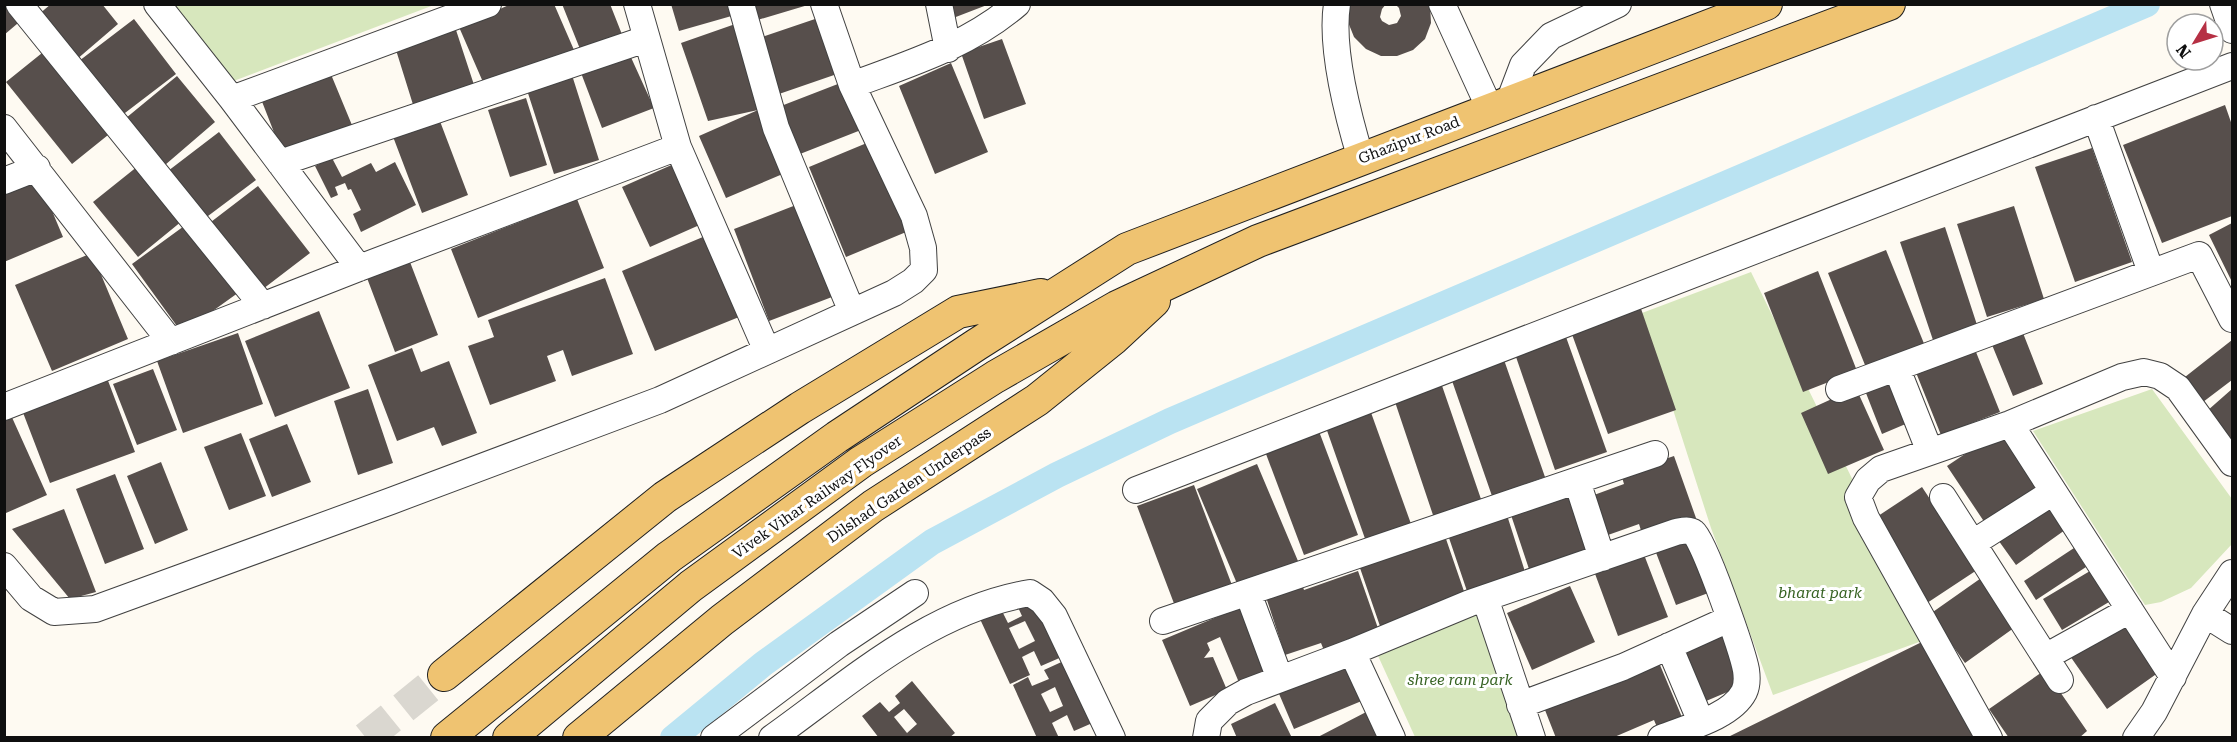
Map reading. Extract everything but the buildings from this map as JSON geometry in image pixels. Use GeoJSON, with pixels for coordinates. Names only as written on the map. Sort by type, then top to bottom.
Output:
{"type":"FeatureCollection","features":[{"type":"Feature","properties":{"kind":"main road","name":"Ghazipur Road"},"geometry":{"type":"LineString","coordinates":[[1060,292],[1127,249],[1766,4]]}},
{"type":"Feature","properties":{"kind":"main road"},"geometry":{"type":"LineString","coordinates":[[1182,276],[1258,240],[1889,4]]}},
{"type":"Feature","properties":{"kind":"main road","name":"Vivek Vihar Railway Flyover"},"geometry":{"type":"LineString","coordinates":[[509,738],[691,586],[861,462],[995,377],[1117,307],[1182,276]]}},
{"type":"Feature","properties":{"kind":"main road","name":"Dilshad Garden Underpass"},"geometry":{"type":"LineString","coordinates":[[579,738],[722,620],[873,506],[1038,400],[1113,339],[1182,276]]}},
{"type":"Feature","properties":{"kind":"main road"},"geometry":{"type":"LineString","coordinates":[[447,738],[669,557],[837,437],[1060,292]]}},
{"type":"Feature","properties":{"kind":"main road"},"geometry":{"type":"LineString","coordinates":[[444,675],[664,496],[800,408],[958,312],[1060,292]]}},
{"type":"Feature","properties":{"kind":"street"},"geometry":{"type":"LineString","coordinates":[[19,4],[263,306]]}},
{"type":"Feature","properties":{"kind":"street"},"geometry":{"type":"LineString","coordinates":[[157,4],[232,99],[359,268]]}},
{"type":"Feature","properties":{"kind":"street"},"geometry":{"type":"LineString","coordinates":[[232,99],[488,4]]}},
{"type":"Feature","properties":{"kind":"street"},"geometry":{"type":"LineString","coordinates":[[637,4],[678,147],[767,351]]}},
{"type":"Feature","properties":{"kind":"street"},"geometry":{"type":"LineString","coordinates":[[741,4],[776,128],[852,312]]}},
{"type":"Feature","properties":{"kind":"street"},"geometry":{"type":"LineString","coordinates":[[4,566],[31,598],[54,612],[95,609],[660,400],[894,293],[913,281],[924,270],[923,248],[914,216],[852,85],[824,4]]}},
{"type":"Feature","properties":{"kind":"street"},"geometry":{"type":"LineString","coordinates":[[939,4],[948,49]]}},
{"type":"Feature","properties":{"kind":"street"},"geometry":{"type":"LineString","coordinates":[[852,85],[948,49],[1001,18],[1017,4]]}},
{"type":"Feature","properties":{"kind":"street"},"geometry":{"type":"LineString","coordinates":[[1337,4],[1336,39],[1348,117],[1361,159]]}},
{"type":"Feature","properties":{"kind":"street"},"geometry":{"type":"LineString","coordinates":[[1442,4],[1499,106]]}},
{"type":"Feature","properties":{"kind":"street"},"geometry":{"type":"LineString","coordinates":[[1499,106],[1523,65],[1551,36],[1618,4]]}},
{"type":"Feature","properties":{"kind":"street"},"geometry":{"type":"LineString","coordinates":[[280,164],[646,39]]}},
{"type":"Feature","properties":{"kind":"street"},"geometry":{"type":"LineString","coordinates":[[1136,490],[2232,66]]}},
{"type":"Feature","properties":{"kind":"street"},"geometry":{"type":"LineString","coordinates":[[2096,118],[2151,272]]}},
{"type":"Feature","properties":{"kind":"street"},"geometry":{"type":"LineString","coordinates":[[4,128],[171,342]]}},
{"type":"Feature","properties":{"kind":"street"},"geometry":{"type":"LineString","coordinates":[[4,407],[359,268],[678,147]]}},
{"type":"Feature","properties":{"kind":"street"},"geometry":{"type":"LineString","coordinates":[[4,182],[37,168]]}},
{"type":"Feature","properties":{"kind":"street"},"geometry":{"type":"LineString","coordinates":[[1839,389],[2199,255],[2232,319]]}},
{"type":"Feature","properties":{"kind":"street"},"geometry":{"type":"LineString","coordinates":[[1897,369],[1930,452]]}},
{"type":"Feature","properties":{"kind":"street"},"geometry":{"type":"LineString","coordinates":[[1989,738],[1866,518],[1858,497],[1868,480],[1881,469],[2010,424],[2122,377],[2144,372],[2160,376],[2178,388],[2232,463]]}},
{"type":"Feature","properties":{"kind":"street"},"geometry":{"type":"LineString","coordinates":[[2010,424],[2173,677]]}},
{"type":"Feature","properties":{"kind":"street"},"geometry":{"type":"LineString","coordinates":[[1163,621],[1655,453]]}},
{"type":"Feature","properties":{"kind":"street"},"geometry":{"type":"LineString","coordinates":[[1577,480],[1602,558]]}},
{"type":"Feature","properties":{"kind":"street"},"geometry":{"type":"LineString","coordinates":[[1973,543],[2053,492]]}},
{"type":"Feature","properties":{"kind":"street"},"geometry":{"type":"LineString","coordinates":[[1943,497],[2047,656],[2060,680]]}},
{"type":"Feature","properties":{"kind":"street"},"geometry":{"type":"LineString","coordinates":[[1206,738],[1209,721],[1228,702],[1246,692],[1485,598],[1686,530],[1694,533],[1699,540],[1715,576],[1746,670],[1746,689],[1732,707],[1723,713],[1661,738]]}},
{"type":"Feature","properties":{"kind":"street"},"geometry":{"type":"LineString","coordinates":[[2136,738],[2154,712],[2205,614],[2232,573]]}},
{"type":"Feature","properties":{"kind":"street"},"geometry":{"type":"LineString","coordinates":[[714,738],[839,644],[915,593]]}},
{"type":"Feature","properties":{"kind":"street"},"geometry":{"type":"LineString","coordinates":[[772,738],[887,653],[948,620],[1012,596],[1030,593],[1042,601],[1054,616],[1112,738]]}},
{"type":"Feature","properties":{"kind":"street"},"geometry":{"type":"LineString","coordinates":[[1248,593],[1280,679]]}},
{"type":"Feature","properties":{"kind":"street"},"geometry":{"type":"LineString","coordinates":[[1485,598],[1532,738]]}},
{"type":"Feature","properties":{"kind":"street"},"geometry":{"type":"LineString","coordinates":[[2047,656],[2130,610]]}},
{"type":"Feature","properties":{"kind":"street"},"geometry":{"type":"LineString","coordinates":[[2205,614],[2232,631]]}},
{"type":"Feature","properties":{"kind":"street"},"geometry":{"type":"LineString","coordinates":[[1520,705],[1623,666],[1729,619]]}},
{"type":"Feature","properties":{"kind":"street"},"geometry":{"type":"LineString","coordinates":[[1669,646],[1701,722]]}},
{"type":"Feature","properties":{"kind":"street"},"geometry":{"type":"LineString","coordinates":[[1352,652],[1392,738]]}},
{"type":"Feature","properties":{"kind":"green space"},"geometry":{"type":"Polygon","coordinates":[[[172,5],[434,5],[231,82],[172,5]]]}},
{"type":"Feature","properties":{"kind":"green space","name":"bharat park"},"geometry":{"type":"Polygon","coordinates":[[[1751,272],[1930,638],[1773,695],[1711,528],[1642,313],[1751,272]]]}},
{"type":"Feature","properties":{"kind":"green space"},"geometry":{"type":"Polygon","coordinates":[[[2152,389],[2232,499],[2232,544],[2191,588],[2161,602],[2145,605],[2033,431],[2152,389]]]}},
{"type":"Feature","properties":{"kind":"green space","name":"shree ram park"},"geometry":{"type":"Polygon","coordinates":[[[1495,608],[1544,737],[1415,737],[1374,647],[1495,608]]]}},
{"type":"Feature","properties":{"kind":"waterway"},"geometry":{"type":"LineString","coordinates":[[673,738],[763,664],[932,542],[1057,475],[1170,421],[2147,4]]}},
{"type":"Feature","properties":{"kind":"tunnel"},"geometry":{"type":"LineString","coordinates":[[366,738],[444,675]]}}]}
